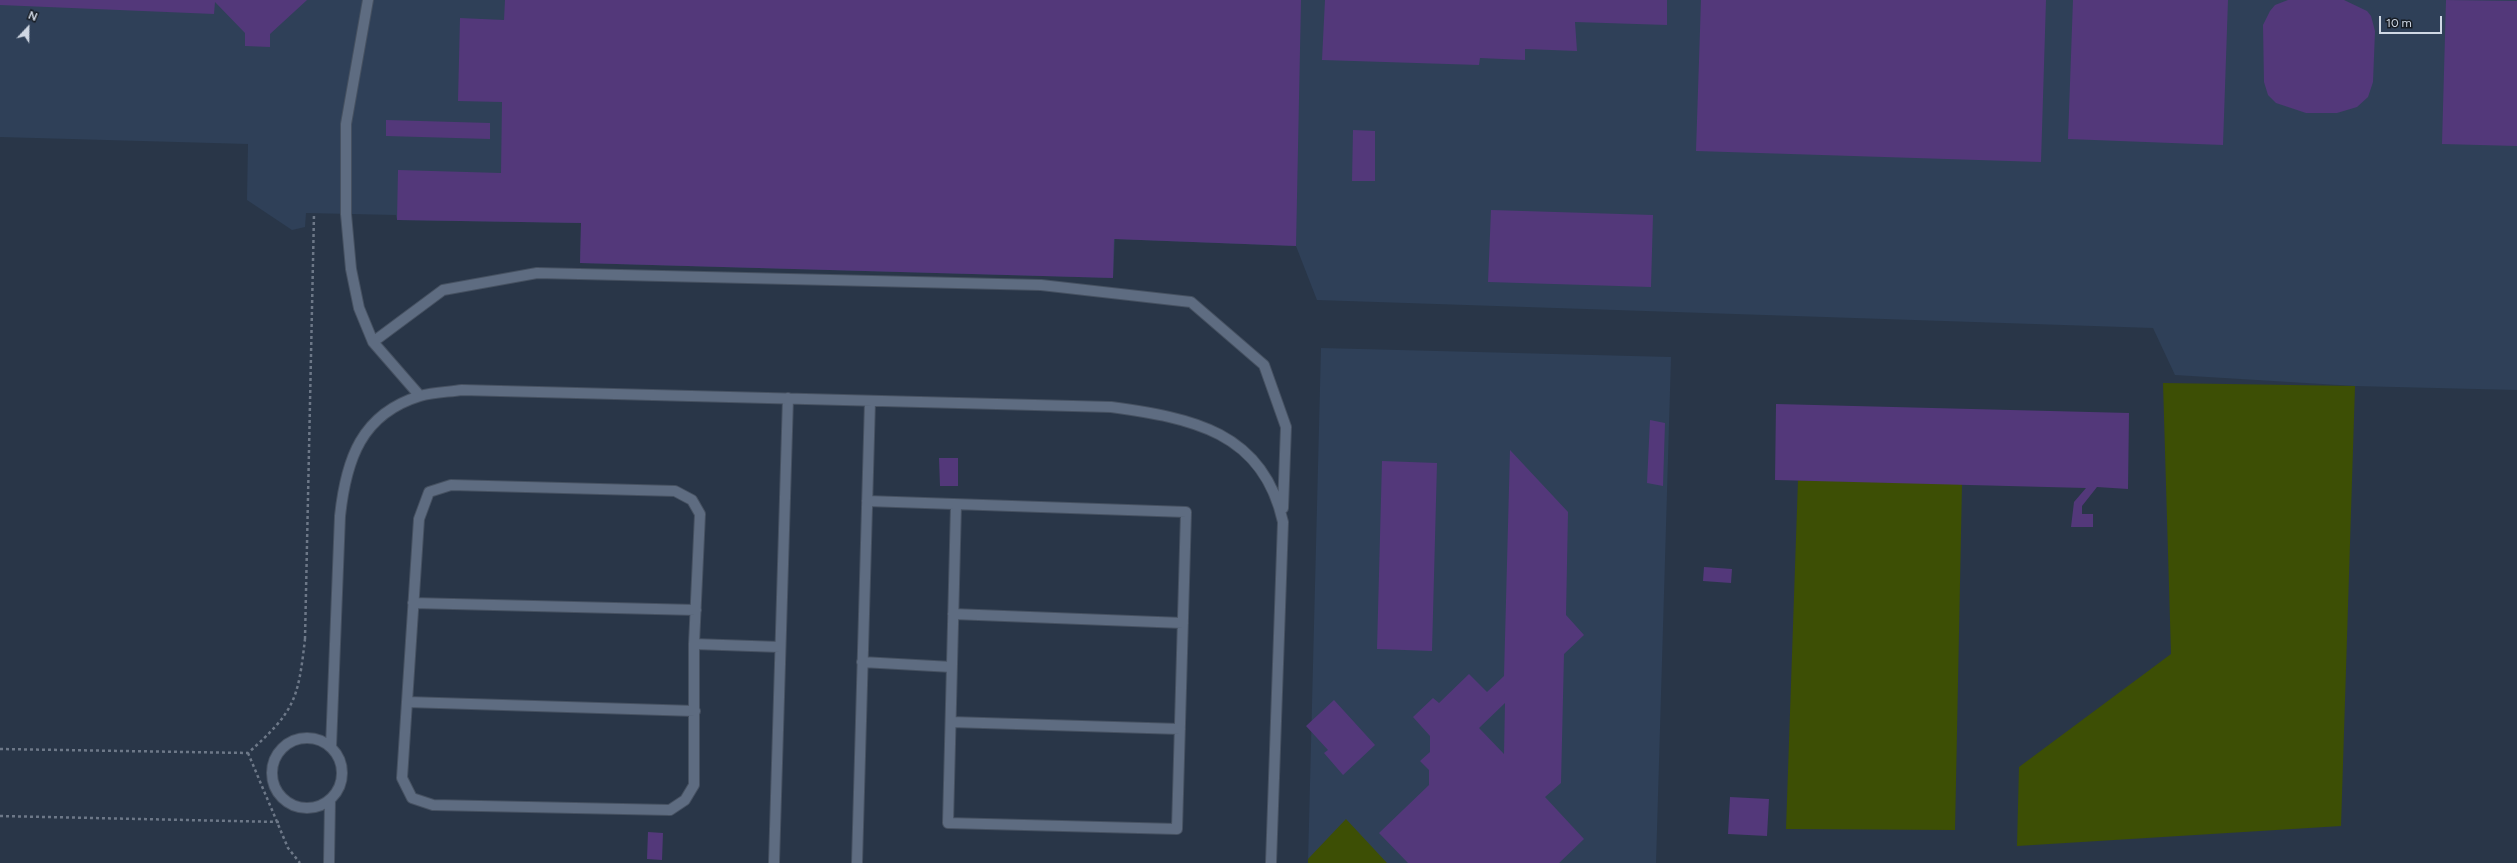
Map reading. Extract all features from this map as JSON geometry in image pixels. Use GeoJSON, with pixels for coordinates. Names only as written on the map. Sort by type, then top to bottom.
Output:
{"type":"FeatureCollection","features":[{"type":"Feature","properties":{"kind":"lane"},"geometry":{"type":"LineString","coordinates":[[368,0],[346,124],[346,214],[352,269],[359,308],[373,342],[420,396]]}},
{"type":"Feature","properties":{"kind":"lane"},"geometry":{"type":"LineString","coordinates":[[373,342],[443,290],[537,274],[1041,285],[1191,302],[1264,365],[1286,427],[1271,863]]}},
{"type":"Feature","properties":{"kind":"lane"},"geometry":{"type":"LineString","coordinates":[[331,747],[340,516],[343,484],[354,450],[370,426],[390,409],[420,396],[462,390],[1111,407],[1157,413],[1197,424],[1227,438],[1251,458],[1278,498],[1283,522]]}},
{"type":"Feature","properties":{"kind":"lane"},"geometry":{"type":"LineString","coordinates":[[774,863],[788,398]]}},
{"type":"Feature","properties":{"kind":"lane"},"geometry":{"type":"LineString","coordinates":[[857,863],[870,401]]}},
{"type":"Feature","properties":{"kind":"lane"},"geometry":{"type":"LineString","coordinates":[[451,485],[675,491],[692,500],[700,514],[696,610],[694,644],[694,785],[685,800],[670,810],[433,805],[412,798],[402,778],[419,519],[429,492],[451,485]]}},
{"type":"Feature","properties":{"kind":"lane"},"geometry":{"type":"LineString","coordinates":[[867,501],[1186,512],[1178,829],[948,822],[956,505]]}},
{"type":"Feature","properties":{"kind":"lane"},"geometry":{"type":"LineString","coordinates":[[413,604],[696,610]]}},
{"type":"Feature","properties":{"kind":"lane"},"geometry":{"type":"LineString","coordinates":[[953,614],[1183,623]]}},
{"type":"Feature","properties":{"kind":"lane"},"geometry":{"type":"LineString","coordinates":[[694,644],[780,647]]}},
{"type":"Feature","properties":{"kind":"lane"},"geometry":{"type":"LineString","coordinates":[[862,662],[952,667]]}},
{"type":"Feature","properties":{"kind":"lane"},"geometry":{"type":"LineString","coordinates":[[407,702],[695,711]]}},
{"type":"Feature","properties":{"kind":"lane"},"geometry":{"type":"LineString","coordinates":[[951,722],[1180,729]]}},
{"type":"Feature","properties":{"kind":"lane"},"geometry":{"type":"LineString","coordinates":[[309,738],[321,740],[331,747],[338,756],[342,774],[338,791],[330,800],[309,808],[298,807],[287,802],[279,794],[274,784],[272,773],[274,761],[279,751],[287,743],[297,739],[309,738]]}},
{"type":"Feature","properties":{"kind":"lane"},"geometry":{"type":"LineString","coordinates":[[329,863],[330,800]]}},
{"type":"Feature","properties":{"kind":"path"},"geometry":{"type":"LineString","coordinates":[[0,749],[248,752],[276,728],[291,707],[299,685],[305,639],[314,214]]}},
{"type":"Feature","properties":{"kind":"path"},"geometry":{"type":"LineString","coordinates":[[305,639],[336,640]]}},
{"type":"Feature","properties":{"kind":"path"},"geometry":{"type":"LineString","coordinates":[[248,752],[279,822],[288,848],[300,863]]}},
{"type":"Feature","properties":{"kind":"path"},"geometry":{"type":"LineString","coordinates":[[0,816],[279,822]]}},
{"type":"Feature","properties":{"kind":"shaded area"},"geometry":{"type":"Polygon","coordinates":[[[0,0],[2517,0],[2517,390],[2355,386],[2175,375],[2153,328],[1317,300],[1296,246],[1115,239],[1113,278],[580,263],[581,223],[397,220],[396,215],[306,213],[305,227],[292,230],[247,200],[248,144],[0,137],[0,0]]]}},
{"type":"Feature","properties":{"kind":"shaded area"},"geometry":{"type":"Polygon","coordinates":[[[1321,348],[1671,357],[1656,863],[1308,863],[1321,348]]]}},
{"type":"Feature","properties":{"kind":"green space"},"geometry":{"type":"Polygon","coordinates":[[[2163,383],[2355,386],[2341,826],[2017,846],[2019,767],[2171,654],[2163,383]]]}},
{"type":"Feature","properties":{"kind":"green space"},"geometry":{"type":"Polygon","coordinates":[[[1798,480],[1962,484],[1955,830],[1786,829],[1798,480]]]}},
{"type":"Feature","properties":{"kind":"green space"},"geometry":{"type":"Polygon","coordinates":[[[1346,819],[1387,863],[1308,863],[1308,859],[1346,819]]]}},
{"type":"Feature","properties":{"kind":"building"},"geometry":{"type":"Polygon","coordinates":[[[0,0],[307,0],[270,34],[270,47],[245,46],[245,33],[215,2],[214,14],[0,5],[0,0]]]}},
{"type":"Feature","properties":{"kind":"building"},"geometry":{"type":"Polygon","coordinates":[[[505,0],[1301,0],[1296,246],[1114,239],[1113,278],[580,263],[581,223],[397,220],[398,170],[501,173],[502,102],[458,101],[460,18],[504,20],[505,0]]]}},
{"type":"Feature","properties":{"kind":"building"},"geometry":{"type":"Polygon","coordinates":[[[1325,0],[1667,0],[1667,25],[1575,22],[1577,51],[1525,49],[1525,60],[1480,58],[1479,65],[1322,60],[1325,0]]]}},
{"type":"Feature","properties":{"kind":"building"},"geometry":{"type":"Polygon","coordinates":[[[1701,0],[2046,0],[2041,162],[1696,151],[1701,0]]]}},
{"type":"Feature","properties":{"kind":"building"},"geometry":{"type":"Polygon","coordinates":[[[2073,0],[2228,0],[2223,145],[2068,139],[2073,0]]]}},
{"type":"Feature","properties":{"kind":"building"},"geometry":{"type":"Polygon","coordinates":[[[2288,0],[2344,0],[2367,11],[2371,16],[2375,31],[2373,82],[2368,97],[2357,107],[2337,113],[2306,113],[2276,103],[2268,95],[2264,82],[2263,25],[2270,11],[2275,5],[2288,0]]]}},
{"type":"Feature","properties":{"kind":"building"},"geometry":{"type":"Polygon","coordinates":[[[2446,0],[2517,1],[2517,146],[2442,144],[2446,0]]]}},
{"type":"Feature","properties":{"kind":"building"},"geometry":{"type":"Polygon","coordinates":[[[386,120],[490,123],[490,139],[386,136],[386,120]]]}},
{"type":"Feature","properties":{"kind":"building"},"geometry":{"type":"Polygon","coordinates":[[[1353,130],[1375,131],[1375,181],[1352,181],[1353,130]]]}},
{"type":"Feature","properties":{"kind":"building"},"geometry":{"type":"Polygon","coordinates":[[[1491,210],[1653,215],[1651,287],[1488,282],[1491,210]]]}},
{"type":"Feature","properties":{"kind":"building"},"geometry":{"type":"Polygon","coordinates":[[[1776,404],[2129,413],[2128,489],[2097,487],[2082,506],[2082,514],[2093,514],[2093,527],[2071,527],[2074,502],[2086,488],[1775,480],[1776,404]]]}},
{"type":"Feature","properties":{"kind":"building"},"geometry":{"type":"Polygon","coordinates":[[[1650,420],[1665,423],[1663,486],[1647,483],[1650,420]]]}},
{"type":"Feature","properties":{"kind":"building"},"geometry":{"type":"Polygon","coordinates":[[[1510,450],[1568,512],[1566,615],[1584,635],[1564,654],[1561,783],[1545,797],[1584,839],[1559,863],[1408,863],[1379,833],[1429,785],[1429,770],[1420,761],[1430,752],[1430,736],[1413,717],[1433,698],[1439,703],[1469,674],[1487,692],[1504,676],[1510,450]],[[1505,703],[1479,728],[1504,754],[1505,703]]]}},
{"type":"Feature","properties":{"kind":"building"},"geometry":{"type":"Polygon","coordinates":[[[939,458],[958,458],[958,486],[940,486],[939,458]]]}},
{"type":"Feature","properties":{"kind":"building"},"geometry":{"type":"Polygon","coordinates":[[[1382,461],[1437,463],[1432,651],[1377,649],[1382,461]]]}},
{"type":"Feature","properties":{"kind":"building"},"geometry":{"type":"Polygon","coordinates":[[[1704,567],[1732,569],[1731,583],[1703,581],[1704,567]]]}},
{"type":"Feature","properties":{"kind":"building"},"geometry":{"type":"Polygon","coordinates":[[[1334,700],[1375,745],[1343,775],[1324,753],[1328,750],[1306,726],[1334,700]]]}},
{"type":"Feature","properties":{"kind":"building"},"geometry":{"type":"Polygon","coordinates":[[[1730,797],[1769,799],[1767,836],[1728,834],[1730,797]]]}},
{"type":"Feature","properties":{"kind":"building"},"geometry":{"type":"Polygon","coordinates":[[[648,832],[663,833],[662,860],[647,859],[648,832]]]}}]}
